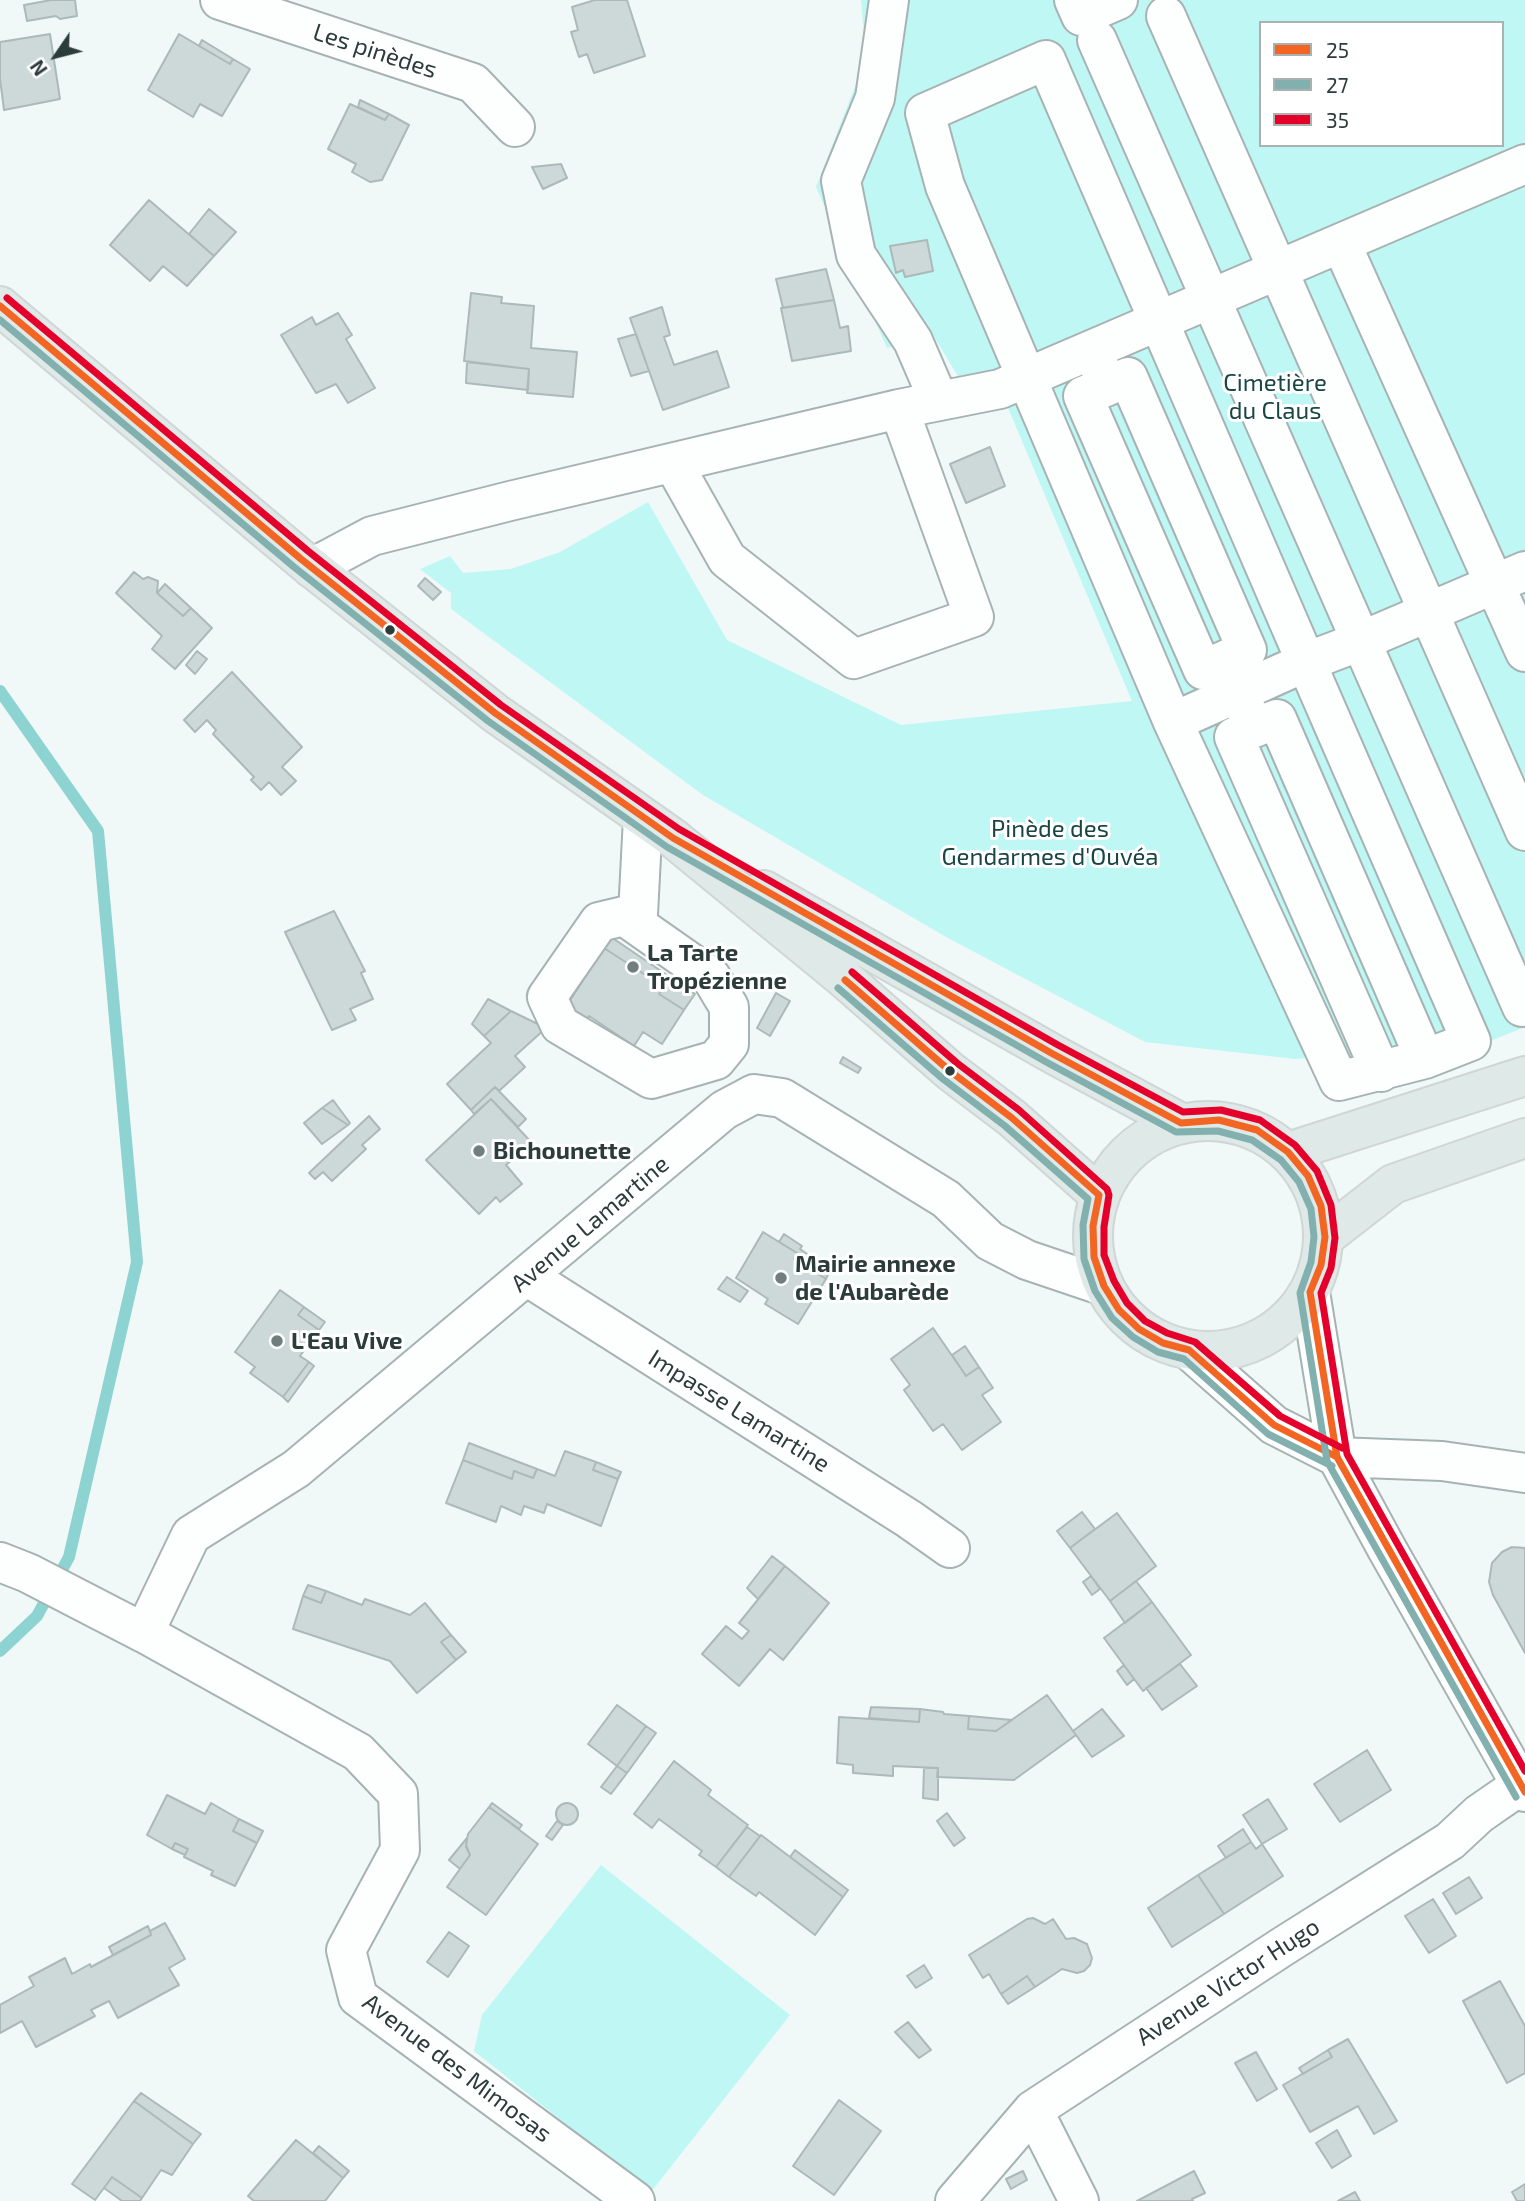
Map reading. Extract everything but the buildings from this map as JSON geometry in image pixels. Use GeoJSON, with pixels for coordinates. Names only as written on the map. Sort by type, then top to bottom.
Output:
{"type":"FeatureCollection","features":[{"type":"Feature","properties":{"kind":"main road"},"geometry":{"type":"LineString","coordinates":[[0,306],[312,568],[495,713],[658,828],[840,975],[950,1071],[1012,1118],[1099,1195]]}},
{"type":"Feature","properties":{"kind":"main road"},"geometry":{"type":"LineString","coordinates":[[658,828],[1053,1054],[1181,1123]]}},
{"type":"Feature","properties":{"kind":"main road"},"geometry":{"type":"LineString","coordinates":[[1288,1152],[1525,1076]]}},
{"type":"Feature","properties":{"kind":"main road"},"geometry":{"type":"LineString","coordinates":[[1219,1120],[1257,1130],[1288,1152],[1308,1176],[1321,1206],[1325,1237],[1321,1265],[1310,1292],[1289,1320],[1259,1341],[1225,1351],[1189,1350],[1163,1343],[1139,1329],[1119,1310],[1104,1286],[1094,1257],[1093,1226],[1099,1195],[1118,1163],[1146,1138],[1181,1123],[1219,1120]]}},
{"type":"Feature","properties":{"kind":"main road"},"geometry":{"type":"LineString","coordinates":[[1325,1237],[1393,1184],[1525,1138]]}},
{"type":"Feature","properties":{"kind":"street","name":"Les pinèdes"},"geometry":{"type":"LineString","coordinates":[[220,0],[473,83],[515,127]]}},
{"type":"Feature","properties":{"kind":"street"},"geometry":{"type":"LineString","coordinates":[[889,0],[875,98],[841,181],[856,255],[913,341],[939,401]]}},
{"type":"Feature","properties":{"kind":"street"},"geometry":{"type":"LineString","coordinates":[[1074,0],[1081,16],[1118,0]]}},
{"type":"Feature","properties":{"kind":"street"},"geometry":{"type":"LineString","coordinates":[[1166,16],[1525,831]]}},
{"type":"Feature","properties":{"kind":"street"},"geometry":{"type":"LineString","coordinates":[[1097,40],[1522,1007],[1525,1006]]}},
{"type":"Feature","properties":{"kind":"street"},"geometry":{"type":"LineString","coordinates":[[1046,60],[1159,321],[1471,1041],[1425,1059],[1339,1081],[1173,723],[945,186],[925,113],[1046,60]]}},
{"type":"Feature","properties":{"kind":"street"},"geometry":{"type":"LineString","coordinates":[[312,568],[372,536],[899,409],[1000,389],[1525,164]]}},
{"type":"Feature","properties":{"kind":"street"},"geometry":{"type":"LineString","coordinates":[[1341,243],[1510,578],[1525,652]]}},
{"type":"Feature","properties":{"kind":"street"},"geometry":{"type":"LineString","coordinates":[[1092,350],[1108,386],[1128,377],[1247,650],[1231,676],[1173,723]]}},
{"type":"Feature","properties":{"kind":"street"},"geometry":{"type":"LineString","coordinates":[[673,463],[727,559],[854,659],[974,617],[899,409]]}},
{"type":"Feature","properties":{"kind":"street"},"geometry":{"type":"LineString","coordinates":[[1231,676],[1306,662],[1510,578]]}},
{"type":"Feature","properties":{"kind":"street"},"geometry":{"type":"LineString","coordinates":[[1231,676],[1254,728]]}},
{"type":"Feature","properties":{"kind":"street"},"geometry":{"type":"LineString","coordinates":[[1381,1072],[1234,737],[1277,719],[1425,1059]]}},
{"type":"Feature","properties":{"kind":"street"},"geometry":{"type":"LineString","coordinates":[[624,916],[711,977],[729,1007],[729,1044],[716,1060],[651,1079],[560,1025],[547,997],[599,922],[624,916],[638,914],[658,828]]}},
{"type":"Feature","properties":{"kind":"street"},"geometry":{"type":"LineString","coordinates":[[716,1060],[740,1102]]}},
{"type":"Feature","properties":{"kind":"street","name":"Avenue Lamartine"},"geometry":{"type":"LineString","coordinates":[[144,1633],[191,1535],[296,1469],[724,1110],[754,1094],[782,1098],[946,1199],[990,1241],[1027,1260],[1104,1286]]}},
{"type":"Feature","properties":{"kind":"street","name":"Impasse Lamartine"},"geometry":{"type":"LineString","coordinates":[[528,1277],[909,1519],[950,1548]]}},
{"type":"Feature","properties":{"kind":"street"},"geometry":{"type":"LineString","coordinates":[[1310,1292],[1337,1457],[1523,1788]]}},
{"type":"Feature","properties":{"kind":"street"},"geometry":{"type":"LineString","coordinates":[[1189,1350],[1274,1425],[1337,1457],[1442,1461],[1525,1473]]}},
{"type":"Feature","properties":{"kind":"street","name":"Avenue des Mimosas"},"geometry":{"type":"LineString","coordinates":[[14,1567],[144,1633],[358,1752],[398,1794],[400,1850],[346,1950],[358,1997],[635,2201]]}},
{"type":"Feature","properties":{"kind":"street","name":"Avenue Victor Hugo"},"geometry":{"type":"LineString","coordinates":[[955,2201],[1033,2110],[1450,1841],[1479,1814],[1523,1788]]}},
{"type":"Feature","properties":{"kind":"street"},"geometry":{"type":"LineString","coordinates":[[1033,2110],[1079,2201]]}},
{"type":"Feature","properties":{"kind":"green space","name":"Cimetière du Claus"},"geometry":{"type":"Polygon","coordinates":[[[861,0],[1525,0],[1525,1027],[1453,1056],[1371,1081],[1317,1057],[1295,1059],[1145,1042],[946,937],[703,795],[451,609],[451,593],[420,569],[450,556],[463,573],[511,569],[560,552],[648,502],[727,640],[901,725],[1132,701],[1000,389],[962,383],[933,335],[887,348],[816,187],[866,58],[861,0]]]}},
{"type":"Feature","properties":{"kind":"green space"},"geometry":{"type":"Polygon","coordinates":[[[601,1865],[790,2015],[651,2192],[474,2051],[482,2015],[601,1865]]]}},
{"type":"Feature","properties":{"kind":"waterway"},"geometry":{"type":"LineString","coordinates":[[0,691],[98,831],[137,1262],[69,1557],[37,1616],[0,1651]]}},
{"type":"Feature","properties":{"kind":"transit line","name":"35"},"geometry":{"type":"LineString","coordinates":[[7,298],[308,551],[501,705],[679,829],[1058,1045],[1183,1112],[1221,1110],[1260,1120],[1295,1145],[1317,1171],[1331,1205],[1335,1238],[1331,1268],[1321,1293],[1347,1454],[1525,1771]]}},
{"type":"Feature","properties":{"kind":"transit line","name":"25"},"geometry":{"type":"LineString","coordinates":[[0,306],[301,559],[495,713],[673,838],[1053,1054],[1181,1123],[1219,1120],[1257,1130],[1288,1152],[1308,1176],[1321,1206],[1325,1237],[1321,1265],[1310,1292],[1337,1457],[1525,1792]]}},
{"type":"Feature","properties":{"kind":"transit line","name":"27"},"geometry":{"type":"LineString","coordinates":[[0,320],[294,567],[488,721],[667,847],[1048,1063],[1176,1132],[1218,1131],[1252,1140],[1281,1160],[1299,1182],[1311,1209],[1314,1237],[1311,1262],[1300,1293],[1327,1461],[1516,1797]]}},
{"type":"Feature","properties":{"kind":"transit line","name":"35"},"geometry":{"type":"LineString","coordinates":[[852,972],[957,1063],[1019,1110],[1107,1189],[1109,1195],[1104,1227],[1104,1255],[1114,1281],[1127,1303],[1145,1321],[1167,1333],[1195,1342],[1280,1416],[1342,1448]]}},
{"type":"Feature","properties":{"kind":"transit line","name":"25"},"geometry":{"type":"LineString","coordinates":[[845,980],[950,1071],[1012,1118],[1099,1195],[1093,1226],[1094,1257],[1104,1286],[1119,1310],[1139,1329],[1163,1343],[1189,1350],[1274,1425],[1337,1457]]}},
{"type":"Feature","properties":{"kind":"transit line","name":"27"},"geometry":{"type":"LineString","coordinates":[[838,988],[943,1079],[1005,1126],[1088,1199],[1083,1225],[1084,1259],[1095,1291],[1112,1318],[1133,1337],[1158,1352],[1184,1359],[1268,1434],[1332,1466]]}},
{"type":"Feature","properties":{"kind":"place","name":"La Tarte Tropézienne"},"geometry":{"type":"Point","coordinates":[633,967]}},
{"type":"Feature","properties":{"kind":"place","name":"Bichounette"},"geometry":{"type":"Point","coordinates":[479,1151]}},
{"type":"Feature","properties":{"kind":"place","name":"Mairie annexe de l'Aubarède"},"geometry":{"type":"Point","coordinates":[781,1278]}},
{"type":"Feature","properties":{"kind":"place","name":"L'Eau Vive"},"geometry":{"type":"Point","coordinates":[277,1341]}},
{"type":"Feature","properties":{"kind":"park label","name":"Pinède des Gendarmes d'Ouvéa"},"geometry":{"type":"Point","coordinates":[1050,843]}}]}
